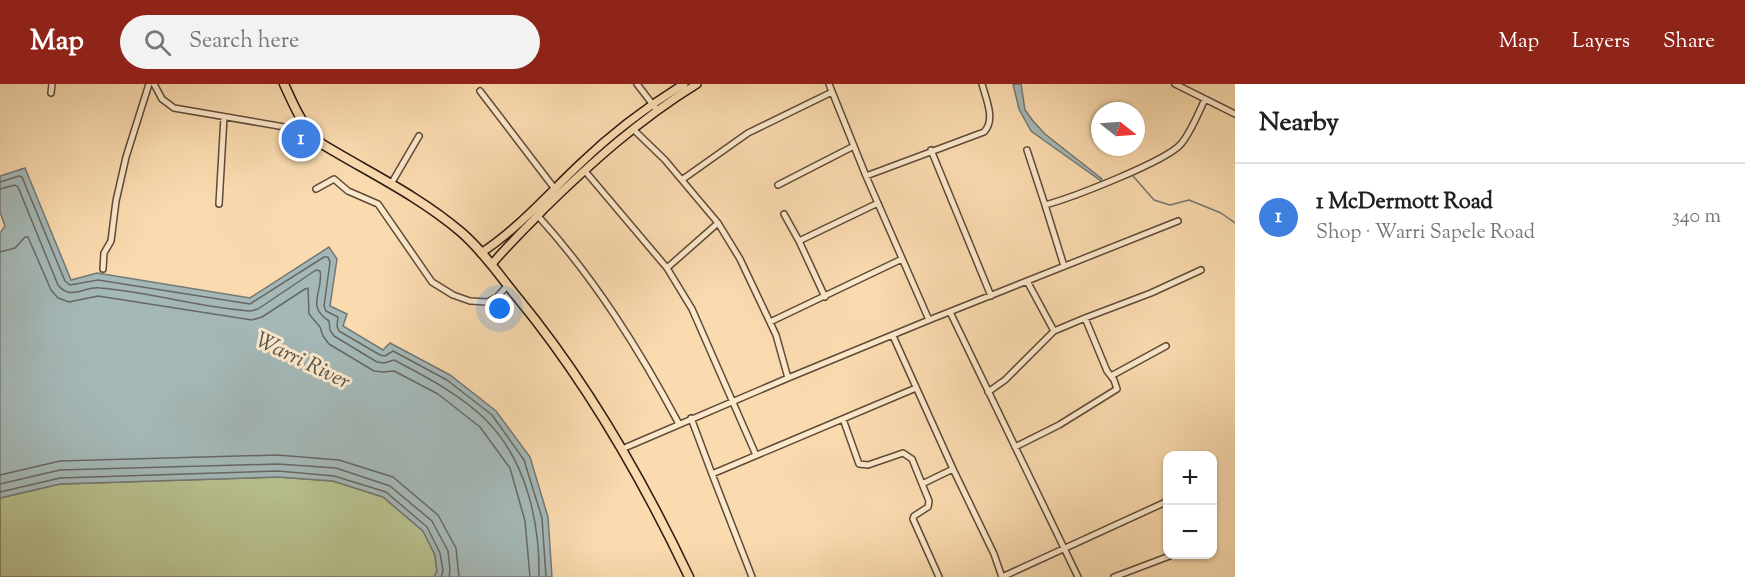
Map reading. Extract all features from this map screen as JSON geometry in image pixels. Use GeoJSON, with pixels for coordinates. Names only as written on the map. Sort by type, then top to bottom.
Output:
{"type":"FeatureCollection","features":[{"type":"Feature","properties":{"kind":"highway"},"geometry":{"type":"LineString","coordinates":[[284,84],[300,120],[322,144],[440,215],[462,233],[492,264],[532,314],[622,449],[689,577]]}},
{"type":"Feature","properties":{"kind":"main road"},"geometry":{"type":"LineString","coordinates":[[481,253],[506,235],[600,145],[684,84]]}},
{"type":"Feature","properties":{"kind":"main road"},"geometry":{"type":"LineString","coordinates":[[492,264],[538,216],[655,107],[697,84]]}},
{"type":"Feature","properties":{"kind":"street"},"geometry":{"type":"LineString","coordinates":[[51,93],[52,84]]}},
{"type":"Feature","properties":{"kind":"street"},"geometry":{"type":"LineString","coordinates":[[104,269],[104,253],[111,241],[116,201],[126,157],[149,84]]}},
{"type":"Feature","properties":{"kind":"street"},"geometry":{"type":"LineString","coordinates":[[154,84],[162,99],[174,108],[308,131]]}},
{"type":"Feature","properties":{"kind":"street"},"geometry":{"type":"LineString","coordinates":[[637,84],[655,107]]}},
{"type":"Feature","properties":{"kind":"street"},"geometry":{"type":"LineString","coordinates":[[829,84],[866,176],[929,320]]}},
{"type":"Feature","properties":{"kind":"street"},"geometry":{"type":"LineString","coordinates":[[866,176],[984,132],[989,127],[991,119],[982,84]]}},
{"type":"Feature","properties":{"kind":"street"},"geometry":{"type":"LineString","coordinates":[[1175,84],[1235,114]]}},
{"type":"Feature","properties":{"kind":"street"},"geometry":{"type":"LineString","coordinates":[[480,92],[555,189]]}},
{"type":"Feature","properties":{"kind":"street"},"geometry":{"type":"LineString","coordinates":[[683,179],[747,133],[831,92]]}},
{"type":"Feature","properties":{"kind":"street"},"geometry":{"type":"LineString","coordinates":[[1045,205],[1105,183],[1171,154],[1181,143],[1205,99]]}},
{"type":"Feature","properties":{"kind":"street"},"geometry":{"type":"LineString","coordinates":[[219,204],[224,117]]}},
{"type":"Feature","properties":{"kind":"street"},"geometry":{"type":"LineString","coordinates":[[633,129],[683,179],[718,223],[740,259],[776,335],[788,378]]}},
{"type":"Feature","properties":{"kind":"street"},"geometry":{"type":"LineString","coordinates":[[391,184],[419,136]]}},
{"type":"Feature","properties":{"kind":"street"},"geometry":{"type":"LineString","coordinates":[[778,185],[854,146]]}},
{"type":"Feature","properties":{"kind":"street"},"geometry":{"type":"LineString","coordinates":[[931,150],[991,296]]}},
{"type":"Feature","properties":{"kind":"street"},"geometry":{"type":"LineString","coordinates":[[1027,150],[1064,266]]}},
{"type":"Feature","properties":{"kind":"street"},"geometry":{"type":"LineString","coordinates":[[585,171],[667,268],[692,309],[756,455]]}},
{"type":"Feature","properties":{"kind":"street"},"geometry":{"type":"LineString","coordinates":[[316,189],[334,179],[360,198],[378,204],[432,282],[453,296],[470,302],[487,302],[497,297],[508,285]]}},
{"type":"Feature","properties":{"kind":"street"},"geometry":{"type":"LineString","coordinates":[[799,241],[878,203]]}},
{"type":"Feature","properties":{"kind":"street"},"geometry":{"type":"LineString","coordinates":[[784,214],[825,297]]}},
{"type":"Feature","properties":{"kind":"street"},"geometry":{"type":"LineString","coordinates":[[538,216],[592,281],[622,324],[650,369],[679,424]]}},
{"type":"Feature","properties":{"kind":"street"},"geometry":{"type":"LineString","coordinates":[[622,449],[691,418],[929,320],[1178,221]]}},
{"type":"Feature","properties":{"kind":"street"},"geometry":{"type":"LineString","coordinates":[[667,268],[718,223]]}},
{"type":"Feature","properties":{"kind":"street"},"geometry":{"type":"LineString","coordinates":[[770,322],[902,260]]}},
{"type":"Feature","properties":{"kind":"street"},"geometry":{"type":"LineString","coordinates":[[988,393],[1005,380],[1054,331],[1201,270]]}},
{"type":"Feature","properties":{"kind":"street"},"geometry":{"type":"LineString","coordinates":[[1026,281],[1054,331]]}},
{"type":"Feature","properties":{"kind":"street"},"geometry":{"type":"LineString","coordinates":[[950,312],[1078,577]]}},
{"type":"Feature","properties":{"kind":"street"},"geometry":{"type":"LineString","coordinates":[[1015,447],[1059,425],[1114,392],[1117,386],[1084,318]]}},
{"type":"Feature","properties":{"kind":"street"},"geometry":{"type":"LineString","coordinates":[[893,336],[994,554],[1002,577],[1163,503]]}},
{"type":"Feature","properties":{"kind":"street"},"geometry":{"type":"LineString","coordinates":[[1111,376],[1166,346]]}},
{"type":"Feature","properties":{"kind":"street"},"geometry":{"type":"LineString","coordinates":[[712,474],[916,388]]}},
{"type":"Feature","properties":{"kind":"street"},"geometry":{"type":"LineString","coordinates":[[691,418],[752,577]]}},
{"type":"Feature","properties":{"kind":"street"},"geometry":{"type":"LineString","coordinates":[[843,419],[859,464],[868,465],[903,453],[912,459],[929,501],[928,507],[913,519],[939,577]]}},
{"type":"Feature","properties":{"kind":"street"},"geometry":{"type":"LineString","coordinates":[[922,484],[953,469]]}},
{"type":"Feature","properties":{"kind":"street"},"geometry":{"type":"LineString","coordinates":[[1114,577],[1164,559]]}},
{"type":"Feature","properties":{"kind":"green space"},"geometry":{"type":"Polygon","coordinates":[[[278,477],[333,481],[383,497],[423,531],[435,555],[437,571],[434,577],[0,577],[0,498],[60,484],[278,477]]]}},
{"type":"Feature","properties":{"kind":"water"},"geometry":{"type":"Polygon","coordinates":[[[1013,84],[1021,84],[1025,110],[1033,121],[1045,134],[1102,179],[1101,181],[1031,131],[1019,109],[1013,84]]]}},
{"type":"Feature","properties":{"kind":"water","name":"Warri River"},"geometry":{"type":"Polygon","coordinates":[[[25,168],[71,280],[97,273],[250,298],[329,247],[337,259],[330,306],[347,314],[343,326],[383,350],[390,343],[450,375],[496,411],[530,457],[548,517],[552,577],[434,577],[437,571],[435,555],[423,531],[383,497],[333,481],[278,477],[60,484],[0,498],[0,233],[5,226],[0,212],[0,176],[25,168]]]}},
{"type":"Feature","properties":{"kind":"waterway"},"geometry":{"type":"LineString","coordinates":[[1133,176],[1154,200],[1170,205],[1189,200],[1221,213],[1235,223]]}},
{"type":"Feature","properties":{"kind":"place","name":"1 McDermott Road"},"geometry":{"type":"Point","coordinates":[301,139]}}]}
